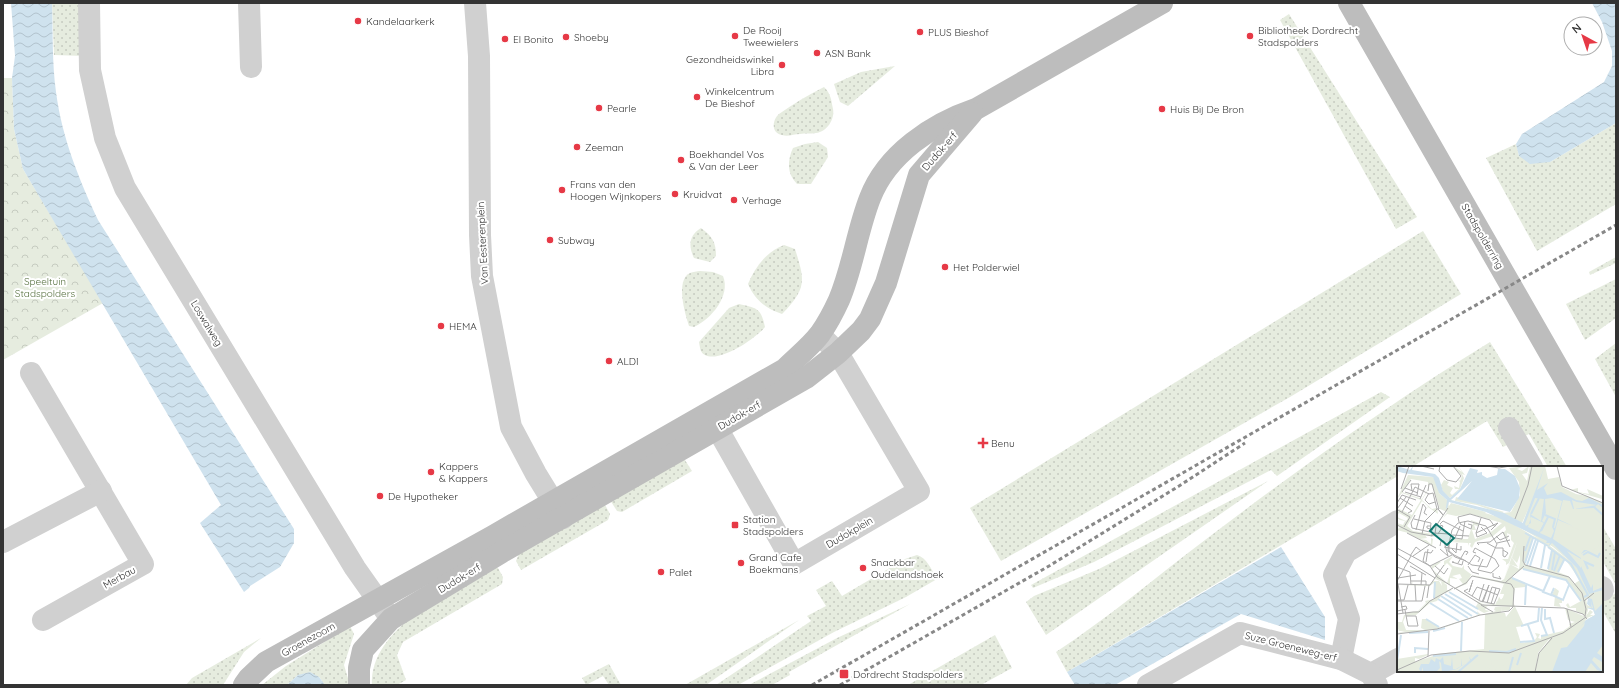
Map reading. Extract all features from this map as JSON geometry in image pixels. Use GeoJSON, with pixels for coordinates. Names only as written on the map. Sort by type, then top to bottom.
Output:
{"type":"FeatureCollection","features":[{"type":"Feature","properties":{"kind":"street","name":"Loswalweg"},"geometry":{"type":"LineString","coordinates":[[89,3],[92,76],[105,138],[125,188],[355,568],[391,619]]}},
{"type":"Feature","properties":{"kind":"street"},"geometry":{"type":"LineString","coordinates":[[249,3],[251,67]]}},
{"type":"Feature","properties":{"kind":"street","name":"Van Eesterenplein"},"geometry":{"type":"LineString","coordinates":[[475,3],[479,56],[480,235],[482,276],[511,427],[536,474],[558,510]]}},
{"type":"Feature","properties":{"kind":"street","name":"Dudok-erf"},"geometry":{"type":"LineString","coordinates":[[391,619],[718,407],[785,369],[820,335],[839,300],[870,198],[890,163],[910,144],[947,120],[976,109],[1162,3]]}},
{"type":"Feature","properties":{"kind":"street","name":"Stadspolderring"},"geometry":{"type":"LineString","coordinates":[[1349,3],[1616,469]]}},
{"type":"Feature","properties":{"kind":"street","name":"Dudok-erf"},"geometry":{"type":"LineString","coordinates":[[378,599],[558,510],[717,428],[806,378],[838,353],[861,331],[870,319],[877,304],[886,283],[919,175],[976,109]]}},
{"type":"Feature","properties":{"kind":"street"},"geometry":{"type":"LineString","coordinates":[[820,335],[838,353]]}},
{"type":"Feature","properties":{"kind":"street","name":"Dudokplein"},"geometry":{"type":"LineString","coordinates":[[717,428],[794,564],[919,491],[838,353]]}},
{"type":"Feature","properties":{"kind":"street","name":"Merbau"},"geometry":{"type":"LineString","coordinates":[[31,373],[143,564],[43,620]]}},
{"type":"Feature","properties":{"kind":"street"},"geometry":{"type":"LineString","coordinates":[[717,428],[718,407]]}},
{"type":"Feature","properties":{"kind":"street"},"geometry":{"type":"LineString","coordinates":[[1509,428],[1531,466]]}},
{"type":"Feature","properties":{"kind":"street"},"geometry":{"type":"LineString","coordinates":[[3,542],[101,491]]}},
{"type":"Feature","properties":{"kind":"street"},"geometry":{"type":"LineString","coordinates":[[1341,659],[1349,619],[1334,575],[1346,552],[1397,522]]}},
{"type":"Feature","properties":{"kind":"street","name":"Groenezoom"},"geometry":{"type":"LineString","coordinates":[[244,685],[249,678],[266,662],[378,599]]}},
{"type":"Feature","properties":{"kind":"street"},"geometry":{"type":"LineString","coordinates":[[359,685],[359,668],[363,650],[391,619]]}},
{"type":"Feature","properties":{"kind":"street","name":"Suze Groeneweg-erf"},"geometry":{"type":"LineString","coordinates":[[1148,685],[1240,633],[1341,659],[1374,680],[1397,660]]}},
{"type":"Feature","properties":{"kind":"green space"},"geometry":{"type":"Polygon","coordinates":[[[52,3],[81,3],[84,56],[54,55],[52,3]]]}},
{"type":"Feature","properties":{"kind":"green space"},"geometry":{"type":"Polygon","coordinates":[[[1289,14],[1417,217],[1396,229],[1280,20],[1289,14]]]}},
{"type":"Feature","properties":{"kind":"green space"},"geometry":{"type":"Polygon","coordinates":[[[895,66],[848,106],[840,102],[834,84],[861,72],[895,66]]]}},
{"type":"Feature","properties":{"kind":"green space","name":"Speeltuin Stadspolders"},"geometry":{"type":"Polygon","coordinates":[[[3,78],[12,78],[14,129],[23,169],[103,303],[3,360],[3,78]]]}},
{"type":"Feature","properties":{"kind":"green space"},"geometry":{"type":"Polygon","coordinates":[[[824,87],[828,92],[833,109],[833,117],[827,128],[816,133],[789,136],[784,136],[776,132],[774,129],[774,123],[779,114],[824,87]]]}},
{"type":"Feature","properties":{"kind":"green space"},"geometry":{"type":"Polygon","coordinates":[[[1616,123],[1616,204],[1537,251],[1486,158],[1516,144],[1519,156],[1550,162],[1616,123]]]}},
{"type":"Feature","properties":{"kind":"green space"},"geometry":{"type":"Polygon","coordinates":[[[818,142],[827,148],[828,157],[811,184],[797,184],[791,176],[789,167],[793,148],[818,142]]]}},
{"type":"Feature","properties":{"kind":"green space"},"geometry":{"type":"Polygon","coordinates":[[[701,228],[711,237],[714,243],[716,256],[710,262],[694,258],[692,254],[690,245],[692,237],[701,228]]]}},
{"type":"Feature","properties":{"kind":"green space"},"geometry":{"type":"Polygon","coordinates":[[[1423,231],[1461,294],[1290,397],[1001,561],[970,508],[1423,231]]]}},
{"type":"Feature","properties":{"kind":"green space"},"geometry":{"type":"Polygon","coordinates":[[[784,245],[795,249],[801,269],[802,284],[796,297],[782,314],[761,303],[754,295],[748,284],[762,261],[772,252],[784,245]]]}},
{"type":"Feature","properties":{"kind":"green space"},"geometry":{"type":"Polygon","coordinates":[[[1616,257],[1616,263],[1590,275],[1589,272],[1616,257]]]}},
{"type":"Feature","properties":{"kind":"green space"},"geometry":{"type":"Polygon","coordinates":[[[700,271],[713,272],[723,276],[725,284],[722,299],[713,313],[694,327],[689,326],[685,314],[682,290],[685,277],[690,273],[700,271]]]}},
{"type":"Feature","properties":{"kind":"green space"},"geometry":{"type":"Polygon","coordinates":[[[1616,279],[1616,318],[1585,340],[1566,304],[1616,279]]]}},
{"type":"Feature","properties":{"kind":"green space"},"geometry":{"type":"Polygon","coordinates":[[[739,304],[754,308],[760,312],[765,327],[746,343],[728,353],[712,357],[703,354],[700,350],[699,342],[729,308],[739,304]]]}},
{"type":"Feature","properties":{"kind":"green space"},"geometry":{"type":"Polygon","coordinates":[[[1490,342],[1566,466],[1547,466],[1529,434],[1503,447],[1487,421],[1414,466],[1397,466],[1397,477],[1067,672],[1056,652],[1113,611],[1310,462],[1453,365],[1490,342]]]}},
{"type":"Feature","properties":{"kind":"green space"},"geometry":{"type":"Polygon","coordinates":[[[1616,343],[1616,397],[1595,359],[1616,343]]]}},
{"type":"Feature","properties":{"kind":"green space"},"geometry":{"type":"Polygon","coordinates":[[[1381,392],[1390,397],[1277,476],[1271,470],[1094,562],[1033,588],[1031,585],[1381,392]]]}},
{"type":"Feature","properties":{"kind":"green space"},"geometry":{"type":"Polygon","coordinates":[[[683,457],[692,471],[622,512],[617,511],[610,500],[683,457]]]}},
{"type":"Feature","properties":{"kind":"green space"},"geometry":{"type":"Polygon","coordinates":[[[1268,481],[1046,635],[1026,602],[1034,596],[1099,569],[1268,481]]]}},
{"type":"Feature","properties":{"kind":"green space"},"geometry":{"type":"Polygon","coordinates":[[[604,503],[610,514],[608,520],[521,570],[516,561],[520,551],[604,503]]]}},
{"type":"Feature","properties":{"kind":"green space"},"geometry":{"type":"Polygon","coordinates":[[[1603,527],[1616,549],[1616,585],[1603,562],[1603,527]]]}},
{"type":"Feature","properties":{"kind":"green space"},"geometry":{"type":"Polygon","coordinates":[[[917,555],[926,561],[937,579],[906,597],[834,632],[738,685],[716,685],[811,621],[807,616],[826,606],[816,590],[832,581],[842,596],[905,559],[917,555]]]}},
{"type":"Feature","properties":{"kind":"green space"},"geometry":{"type":"Polygon","coordinates":[[[493,567],[498,568],[503,577],[502,584],[403,642],[397,655],[406,680],[397,685],[372,685],[375,665],[384,646],[398,629],[436,600],[493,567]]]}},
{"type":"Feature","properties":{"kind":"green space"},"geometry":{"type":"Polygon","coordinates":[[[1616,593],[1616,634],[1603,612],[1603,600],[1616,593]]]}},
{"type":"Feature","properties":{"kind":"green space"},"geometry":{"type":"Polygon","coordinates":[[[910,604],[789,672],[790,675],[772,685],[749,685],[837,638],[910,604]]]}},
{"type":"Feature","properties":{"kind":"green space"},"geometry":{"type":"Polygon","coordinates":[[[799,620],[706,685],[685,685],[799,620]]]}},
{"type":"Feature","properties":{"kind":"green space"},"geometry":{"type":"Polygon","coordinates":[[[350,626],[354,634],[344,665],[350,685],[325,685],[319,677],[298,675],[287,685],[262,685],[286,666],[350,626]]]}},
{"type":"Feature","properties":{"kind":"green space"},"geometry":{"type":"Polygon","coordinates":[[[995,635],[1012,668],[981,685],[908,685],[995,635]]]}},
{"type":"Feature","properties":{"kind":"green space"},"geometry":{"type":"Polygon","coordinates":[[[261,638],[244,652],[223,685],[186,685],[192,678],[261,638]]]}},
{"type":"Feature","properties":{"kind":"green space"},"geometry":{"type":"Polygon","coordinates":[[[609,664],[621,685],[609,685],[603,676],[586,685],[582,678],[609,664]]]}},
{"type":"Feature","properties":{"kind":"water"},"geometry":{"type":"Polygon","coordinates":[[[11,3],[52,3],[54,70],[62,126],[72,158],[98,220],[294,529],[294,543],[280,567],[250,586],[244,592],[200,523],[221,505],[23,169],[14,129],[12,78],[15,56],[11,3]]]}},
{"type":"Feature","properties":{"kind":"water"},"geometry":{"type":"Polygon","coordinates":[[[1592,3],[1616,3],[1616,123],[1550,162],[1530,164],[1519,156],[1516,144],[1522,134],[1604,82],[1612,66],[1612,51],[1603,25],[1603,16],[1599,16],[1592,3]]]}},
{"type":"Feature","properties":{"kind":"water"},"geometry":{"type":"Polygon","coordinates":[[[1281,547],[1325,617],[1325,640],[1241,614],[1115,685],[1075,685],[1067,672],[1281,547]]]}},
{"type":"Feature","properties":{"kind":"water"},"geometry":{"type":"Polygon","coordinates":[[[310,672],[319,677],[325,685],[287,685],[298,675],[310,672]]]}},
{"type":"Feature","properties":{"kind":"railway"},"geometry":{"type":"LineString","coordinates":[[812,685],[1616,225]]}},
{"type":"Feature","properties":{"kind":"railway"},"geometry":{"type":"LineString","coordinates":[[840,685],[1049,566],[1179,486],[1245,443]]}},
{"type":"Feature","properties":{"kind":"place","name":"Kandelaarkerk"},"geometry":{"type":"Point","coordinates":[358,21]}},
{"type":"Feature","properties":{"kind":"place","name":"PLUS Bieshof"},"geometry":{"type":"Point","coordinates":[920,32]}},
{"type":"Feature","properties":{"kind":"place","name":"De Rooij Tweewielers"},"geometry":{"type":"Point","coordinates":[735,36]}},
{"type":"Feature","properties":{"kind":"place","name":"Bibliotheek Dordrecht Stadspolders"},"geometry":{"type":"Point","coordinates":[1250,36]}},
{"type":"Feature","properties":{"kind":"place","name":"Shoeby"},"geometry":{"type":"Point","coordinates":[566,37]}},
{"type":"Feature","properties":{"kind":"place","name":"El Bonito"},"geometry":{"type":"Point","coordinates":[505,39]}},
{"type":"Feature","properties":{"kind":"place","name":"ASN Bank"},"geometry":{"type":"Point","coordinates":[817,53]}},
{"type":"Feature","properties":{"kind":"place","name":"Gezondheidswinkel Libra"},"geometry":{"type":"Point","coordinates":[782,65]}},
{"type":"Feature","properties":{"kind":"place","name":"Winkelcentrum De Bieshof"},"geometry":{"type":"Point","coordinates":[697,97]}},
{"type":"Feature","properties":{"kind":"place","name":"Pearle"},"geometry":{"type":"Point","coordinates":[599,108]}},
{"type":"Feature","properties":{"kind":"place","name":"Huis Bij De Bron"},"geometry":{"type":"Point","coordinates":[1162,109]}},
{"type":"Feature","properties":{"kind":"place","name":"Zeeman"},"geometry":{"type":"Point","coordinates":[577,147]}},
{"type":"Feature","properties":{"kind":"place","name":"Boekhandel Vos & Van der Leer"},"geometry":{"type":"Point","coordinates":[681,160]}},
{"type":"Feature","properties":{"kind":"place","name":"Frans van den Hoogen Wijnkopers"},"geometry":{"type":"Point","coordinates":[562,190]}},
{"type":"Feature","properties":{"kind":"place","name":"Kruidvat"},"geometry":{"type":"Point","coordinates":[675,194]}},
{"type":"Feature","properties":{"kind":"place","name":"Verhage"},"geometry":{"type":"Point","coordinates":[734,200]}},
{"type":"Feature","properties":{"kind":"place","name":"Subway"},"geometry":{"type":"Point","coordinates":[550,240]}},
{"type":"Feature","properties":{"kind":"place","name":"Het Polderwiel"},"geometry":{"type":"Point","coordinates":[945,267]}},
{"type":"Feature","properties":{"kind":"place","name":"HEMA"},"geometry":{"type":"Point","coordinates":[441,326]}},
{"type":"Feature","properties":{"kind":"place","name":"ALDI"},"geometry":{"type":"Point","coordinates":[609,361]}},
{"type":"Feature","properties":{"kind":"place","name":"Benu"},"geometry":{"type":"Point","coordinates":[983,443]}},
{"type":"Feature","properties":{"kind":"place","name":"Kappers & Kappers"},"geometry":{"type":"Point","coordinates":[431,472]}},
{"type":"Feature","properties":{"kind":"place","name":"De Hypotheker"},"geometry":{"type":"Point","coordinates":[380,496]}},
{"type":"Feature","properties":{"kind":"place","name":"Station Stadspolders"},"geometry":{"type":"Point","coordinates":[735,525]}},
{"type":"Feature","properties":{"kind":"place","name":"Grand Cafe Boekmans"},"geometry":{"type":"Point","coordinates":[741,563]}},
{"type":"Feature","properties":{"kind":"place","name":"Snackbar Oudelandshoek"},"geometry":{"type":"Point","coordinates":[863,568]}},
{"type":"Feature","properties":{"kind":"place","name":"Palet"},"geometry":{"type":"Point","coordinates":[661,572]}},
{"type":"Feature","properties":{"kind":"place","name":"Dordrecht Stadspolders"},"geometry":{"type":"Point","coordinates":[844,674]}}]}
